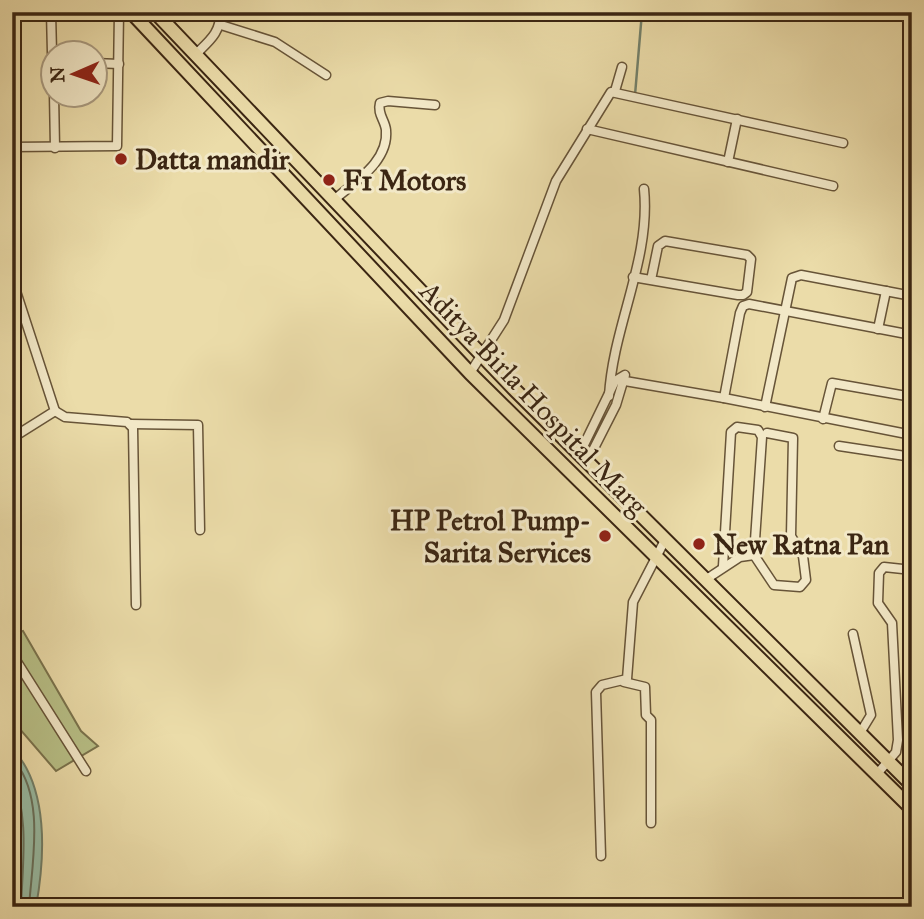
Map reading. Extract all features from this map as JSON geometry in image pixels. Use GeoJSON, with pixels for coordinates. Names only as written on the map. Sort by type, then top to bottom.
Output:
{"type":"FeatureCollection","features":[{"type":"Feature","properties":{"kind":"main road","name":"Aditya Birla Hospital Marg"},"geometry":{"type":"LineString","coordinates":[[131,12],[304,193],[470,373],[912,809]]}},
{"type":"Feature","properties":{"kind":"main road","name":"Aditya Birla Hospital Marg"},"geometry":{"type":"LineString","coordinates":[[155,12],[481,354],[912,785]]}},
{"type":"Feature","properties":{"kind":"main road"},"geometry":{"type":"LineString","coordinates":[[304,193],[317,179]]}},
{"type":"Feature","properties":{"kind":"main road"},"geometry":{"type":"LineString","coordinates":[[396,292],[410,278]]}},
{"type":"Feature","properties":{"kind":"street"},"geometry":{"type":"LineString","coordinates":[[51,12],[52,38]]}},
{"type":"Feature","properties":{"kind":"street"},"geometry":{"type":"LineString","coordinates":[[12,147],[117,146],[119,12]]}},
{"type":"Feature","properties":{"kind":"street"},"geometry":{"type":"LineString","coordinates":[[195,55],[216,34],[221,25],[220,12]]}},
{"type":"Feature","properties":{"kind":"street"},"geometry":{"type":"LineString","coordinates":[[221,25],[275,42],[326,75]]}},
{"type":"Feature","properties":{"kind":"street"},"geometry":{"type":"LineString","coordinates":[[108,64],[119,64]]}},
{"type":"Feature","properties":{"kind":"street"},"geometry":{"type":"LineString","coordinates":[[470,373],[503,320],[556,181],[609,95],[615,91],[622,67]]}},
{"type":"Feature","properties":{"kind":"street"},"geometry":{"type":"LineString","coordinates":[[615,91],[844,143]]}},
{"type":"Feature","properties":{"kind":"street"},"geometry":{"type":"LineString","coordinates":[[335,199],[382,156],[386,132],[379,113],[380,103],[388,100],[435,105]]}},
{"type":"Feature","properties":{"kind":"street"},"geometry":{"type":"LineString","coordinates":[[54,108],[55,148]]}},
{"type":"Feature","properties":{"kind":"street"},"geometry":{"type":"LineString","coordinates":[[728,162],[737,119]]}},
{"type":"Feature","properties":{"kind":"street"},"geometry":{"type":"LineString","coordinates":[[587,129],[833,186]]}},
{"type":"Feature","properties":{"kind":"street"},"geometry":{"type":"LineString","coordinates":[[609,396],[647,215],[644,190]]}},
{"type":"Feature","properties":{"kind":"street"},"geometry":{"type":"LineString","coordinates":[[633,277],[650,280],[743,295],[747,292],[751,259],[747,255],[665,241],[658,246],[650,280]]}},
{"type":"Feature","properties":{"kind":"street"},"geometry":{"type":"LineString","coordinates":[[765,407],[790,283],[796,275],[912,296]]}},
{"type":"Feature","properties":{"kind":"street"},"geometry":{"type":"LineString","coordinates":[[12,279],[55,411],[65,417],[131,424],[198,425],[200,530]]}},
{"type":"Feature","properties":{"kind":"street"},"geometry":{"type":"LineString","coordinates":[[878,329],[886,291]]}},
{"type":"Feature","properties":{"kind":"street"},"geometry":{"type":"LineString","coordinates":[[723,398],[743,306],[749,304],[784,313],[912,335]]}},
{"type":"Feature","properties":{"kind":"street"},"geometry":{"type":"LineString","coordinates":[[625,375],[618,400],[583,458],[609,396],[620,376],[625,375]]}},
{"type":"Feature","properties":{"kind":"street"},"geometry":{"type":"LineString","coordinates":[[625,381],[912,435]]}},
{"type":"Feature","properties":{"kind":"street"},"geometry":{"type":"LineString","coordinates":[[823,419],[832,383],[912,397]]}},
{"type":"Feature","properties":{"kind":"street"},"geometry":{"type":"LineString","coordinates":[[609,396],[618,400]]}},
{"type":"Feature","properties":{"kind":"street"},"geometry":{"type":"LineString","coordinates":[[12,439],[55,411]]}},
{"type":"Feature","properties":{"kind":"street"},"geometry":{"type":"LineString","coordinates":[[131,424],[136,606]]}},
{"type":"Feature","properties":{"kind":"street"},"geometry":{"type":"LineString","coordinates":[[723,566],[731,432],[737,427],[762,432],[754,555],[774,585],[804,585],[803,556],[791,536],[793,438],[767,433]]}},
{"type":"Feature","properties":{"kind":"street"},"geometry":{"type":"LineString","coordinates":[[839,446],[912,457]]}},
{"type":"Feature","properties":{"kind":"street"},"geometry":{"type":"LineString","coordinates":[[624,682],[629,675],[633,602],[665,540]]}},
{"type":"Feature","properties":{"kind":"street"},"geometry":{"type":"LineString","coordinates":[[705,580],[740,557],[754,555]]}},
{"type":"Feature","properties":{"kind":"street"},"geometry":{"type":"LineString","coordinates":[[877,774],[895,752],[898,740],[892,623],[878,603],[879,573],[884,568],[912,570]]}},
{"type":"Feature","properties":{"kind":"street"},"geometry":{"type":"LineString","coordinates":[[853,634],[870,715],[860,733]]}},
{"type":"Feature","properties":{"kind":"street"},"geometry":{"type":"LineString","coordinates":[[12,654],[86,771]]}},
{"type":"Feature","properties":{"kind":"street"},"geometry":{"type":"LineString","coordinates":[[601,856],[597,692],[601,685],[624,682],[645,687],[646,715],[651,720],[651,823]]}},
{"type":"Feature","properties":{"kind":"shaded area"},"geometry":{"type":"Polygon","coordinates":[[[23,631],[81,731],[98,746],[56,771],[12,720],[12,634],[23,631]]]}},
{"type":"Feature","properties":{"kind":"water"},"geometry":{"type":"Polygon","coordinates":[[[12,748],[33,782],[38,802],[42,845],[36,907],[12,907],[12,748]]]}},
{"type":"Feature","properties":{"kind":"waterway"},"geometry":{"type":"LineString","coordinates":[[635,95],[642,12]]}},
{"type":"Feature","properties":{"kind":"place","name":"Datta mandir"},"geometry":{"type":"Point","coordinates":[121,159]}},
{"type":"Feature","properties":{"kind":"place","name":"F1 Motors"},"geometry":{"type":"Point","coordinates":[329,180]}},
{"type":"Feature","properties":{"kind":"place","name":"HP Petrol Pump- Sarita Services"},"geometry":{"type":"Point","coordinates":[605,536]}},
{"type":"Feature","properties":{"kind":"place","name":"New Ratna Pan"},"geometry":{"type":"Point","coordinates":[699,544]}}]}
